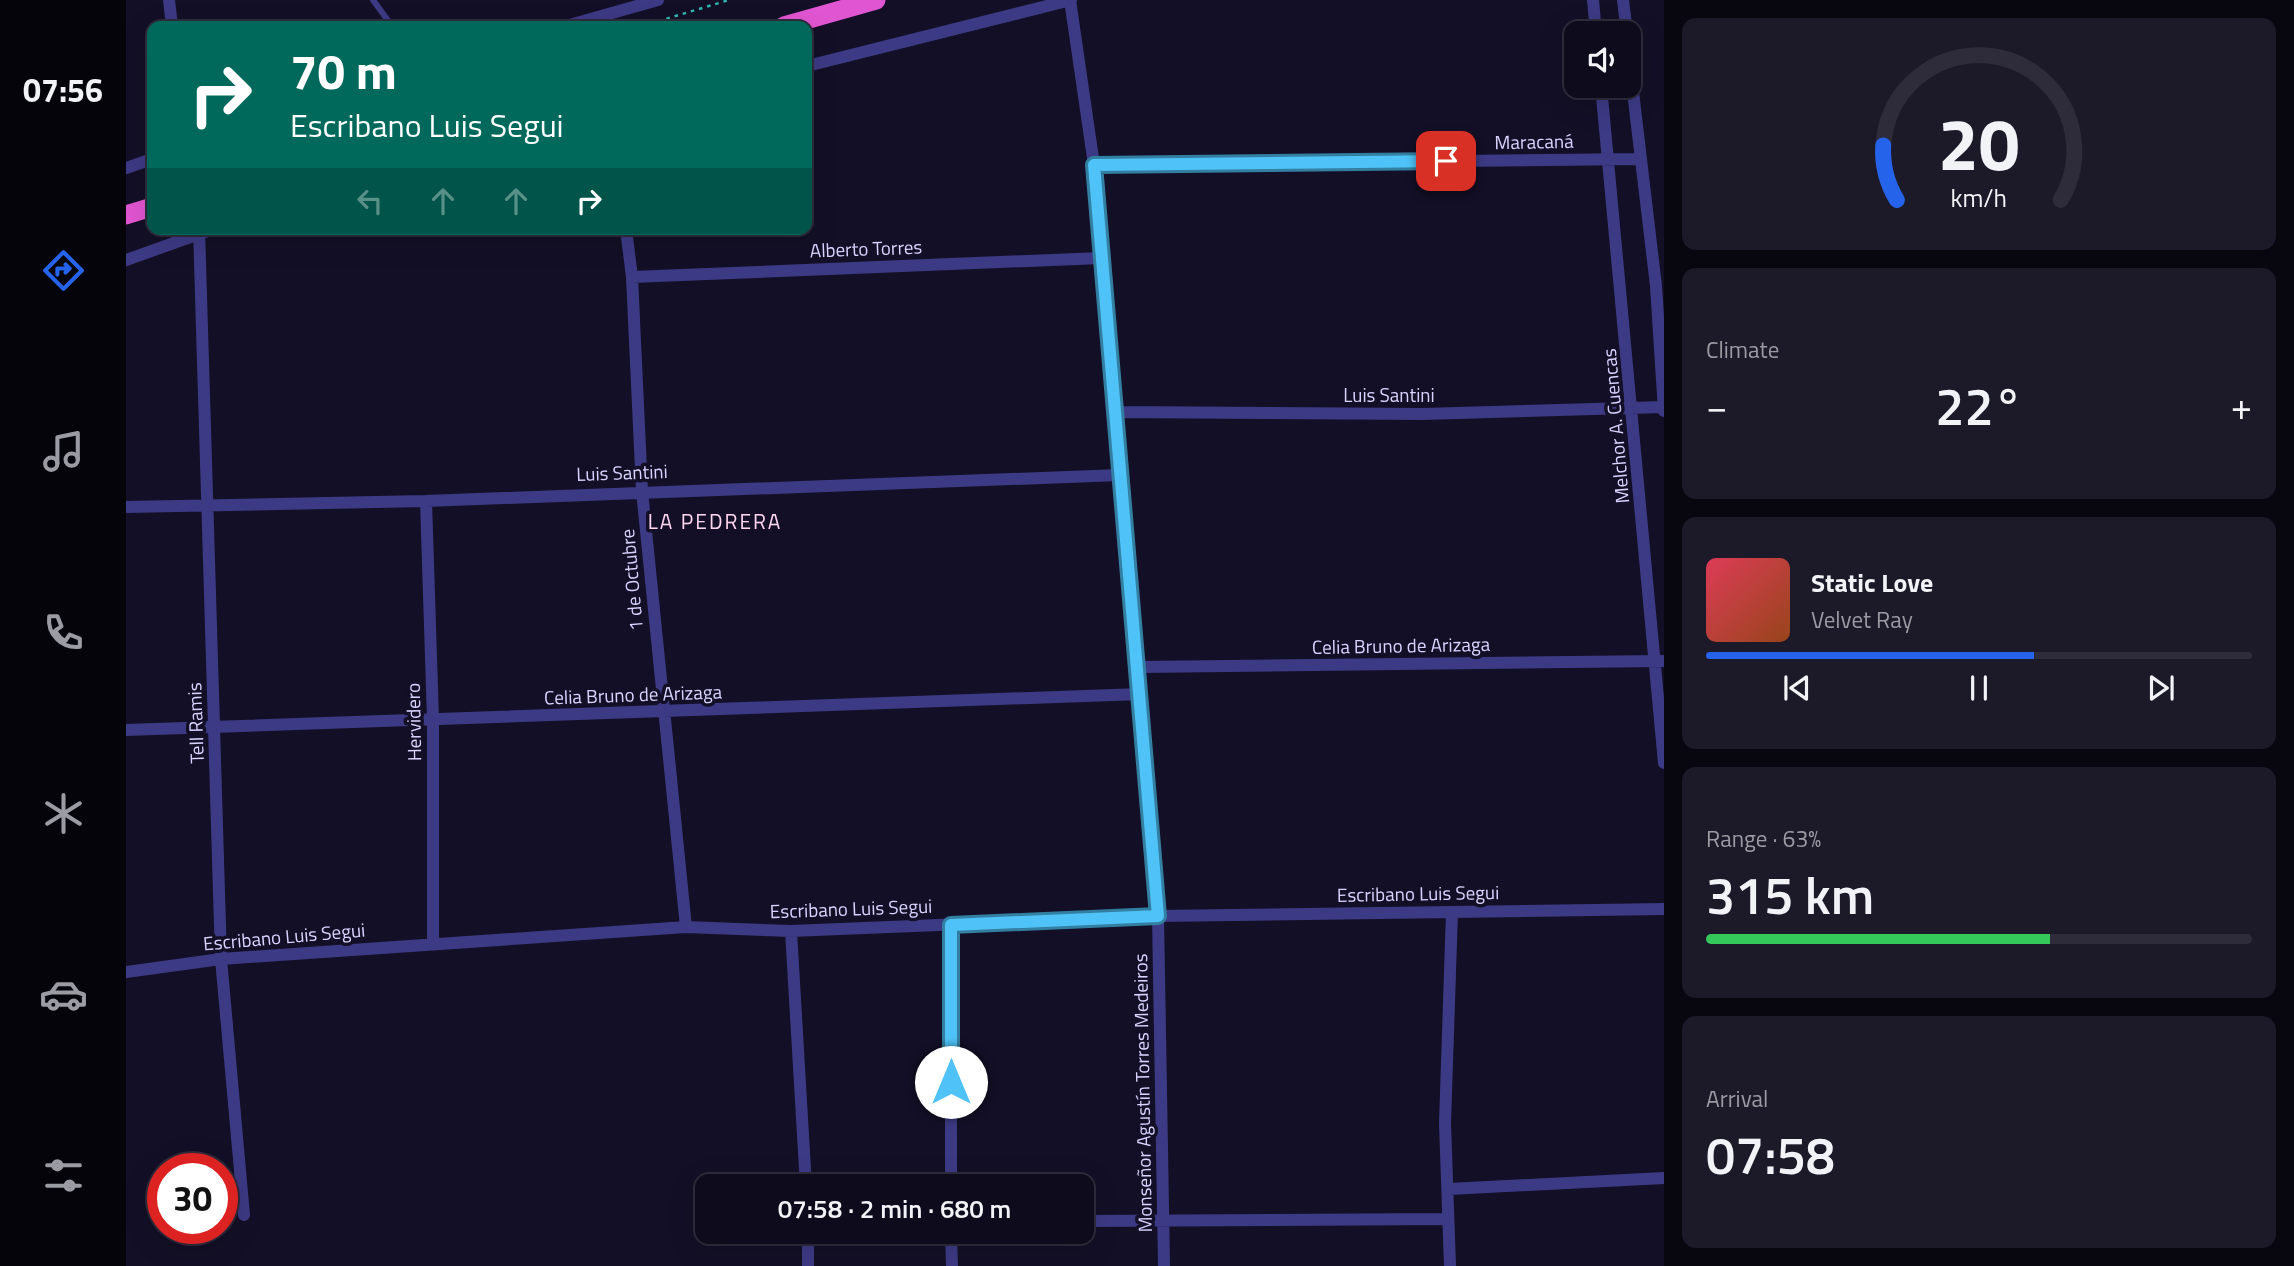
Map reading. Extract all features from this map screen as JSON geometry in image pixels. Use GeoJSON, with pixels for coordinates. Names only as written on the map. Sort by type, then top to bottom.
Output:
{"type":"FeatureCollection","features":[{"type":"Feature","properties":{"kind":"highway"},"geometry":{"type":"LineString","coordinates":[[801,21],[876,0]]}},
{"type":"Feature","properties":{"kind":"highway"},"geometry":{"type":"LineString","coordinates":[[126,215],[147,209]]}},
{"type":"Feature","properties":{"kind":"street"},"geometry":{"type":"LineString","coordinates":[[169,0],[171,21]]}},
{"type":"Feature","properties":{"kind":"street"},"geometry":{"type":"LineString","coordinates":[[584,21],[658,0]]}},
{"type":"Feature","properties":{"kind":"street"},"geometry":{"type":"LineString","coordinates":[[812,65],[1070,0]]}},
{"type":"Feature","properties":{"kind":"street","name":"Monseñor Agustín Torres Medeiros"},"geometry":{"type":"LineString","coordinates":[[1070,0],[1094,165],[1139,667],[1158,916],[1164,1266]]}},
{"type":"Feature","properties":{"kind":"street"},"geometry":{"type":"LineString","coordinates":[[1593,0],[1595,21]]}},
{"type":"Feature","properties":{"kind":"street"},"geometry":{"type":"LineString","coordinates":[[1623,0],[1626,21]]}},
{"type":"Feature","properties":{"kind":"street","name":"Melchor A. Cuencas"},"geometry":{"type":"LineString","coordinates":[[1602,98],[1660,662],[1664,763]]}},
{"type":"Feature","properties":{"kind":"street"},"geometry":{"type":"LineString","coordinates":[[1633,98],[1660,286],[1664,409]]}},
{"type":"Feature","properties":{"kind":"street","name":"Maracaná"},"geometry":{"type":"LineString","coordinates":[[1094,165],[1640,159]]}},
{"type":"Feature","properties":{"kind":"street"},"geometry":{"type":"LineString","coordinates":[[126,168],[147,161]]}},
{"type":"Feature","properties":{"kind":"street"},"geometry":{"type":"LineString","coordinates":[[126,260],[189,235]]}},
{"type":"Feature","properties":{"kind":"street","name":"Tell Ramis"},"geometry":{"type":"LineString","coordinates":[[199,235],[221,959],[244,1215]]}},
{"type":"Feature","properties":{"kind":"street","name":"1 de Octubre"},"geometry":{"type":"LineString","coordinates":[[627,235],[632,276],[642,491],[685,927]]}},
{"type":"Feature","properties":{"kind":"street","name":"Alberto Torres"},"geometry":{"type":"LineString","coordinates":[[632,276],[1101,258]]}},
{"type":"Feature","properties":{"kind":"street","name":"Luis Santini"},"geometry":{"type":"LineString","coordinates":[[1115,412],[1423,414],[1664,409]]}},
{"type":"Feature","properties":{"kind":"street","name":"Luis Santini"},"geometry":{"type":"LineString","coordinates":[[126,507],[426,500],[1120,475]]}},
{"type":"Feature","properties":{"kind":"street","name":"Hervidero"},"geometry":{"type":"LineString","coordinates":[[426,500],[433,719],[433,943]]}},
{"type":"Feature","properties":{"kind":"street","name":"Celia Bruno de Arizaga"},"geometry":{"type":"LineString","coordinates":[[1139,667],[1660,662]]}},
{"type":"Feature","properties":{"kind":"street","name":"Celia Bruno de Arizaga"},"geometry":{"type":"LineString","coordinates":[[126,730],[1141,694]]}},
{"type":"Feature","properties":{"kind":"street","name":"Escribano Luis Segui"},"geometry":{"type":"LineString","coordinates":[[126,972],[221,959],[685,927],[790,931],[1158,916],[1664,909]]}},
{"type":"Feature","properties":{"kind":"street"},"geometry":{"type":"LineString","coordinates":[[1450,1266],[1445,1123],[1452,912]]}},
{"type":"Feature","properties":{"kind":"street"},"geometry":{"type":"LineString","coordinates":[[951,925],[951,1174]]}},
{"type":"Feature","properties":{"kind":"street"},"geometry":{"type":"LineString","coordinates":[[790,931],[805,1174]]}},
{"type":"Feature","properties":{"kind":"street"},"geometry":{"type":"LineString","coordinates":[[1449,1189],[1664,1178]]}},
{"type":"Feature","properties":{"kind":"street"},"geometry":{"type":"LineString","coordinates":[[1094,1221],[1448,1219]]}},
{"type":"Feature","properties":{"kind":"street"},"geometry":{"type":"LineString","coordinates":[[808,1244],[808,1266]]}},
{"type":"Feature","properties":{"kind":"street"},"geometry":{"type":"LineString","coordinates":[[951,1244],[952,1266]]}},
{"type":"Feature","properties":{"kind":"lane"},"geometry":{"type":"LineString","coordinates":[[373,0],[388,21]]}},
{"type":"Feature","properties":{"kind":"path"},"geometry":{"type":"LineString","coordinates":[[659,21],[729,0]]}},
{"type":"Feature","properties":{"kind":"district","name":"LA PEDRERA"},"geometry":{"type":"Point","coordinates":[715,521]}},
{"type":"Feature","properties":{"kind":"route"},"geometry":{"type":"LineString","coordinates":[[951,1082],[951,925],[1158,916],[1094,165],[1446,161]]}}]}
